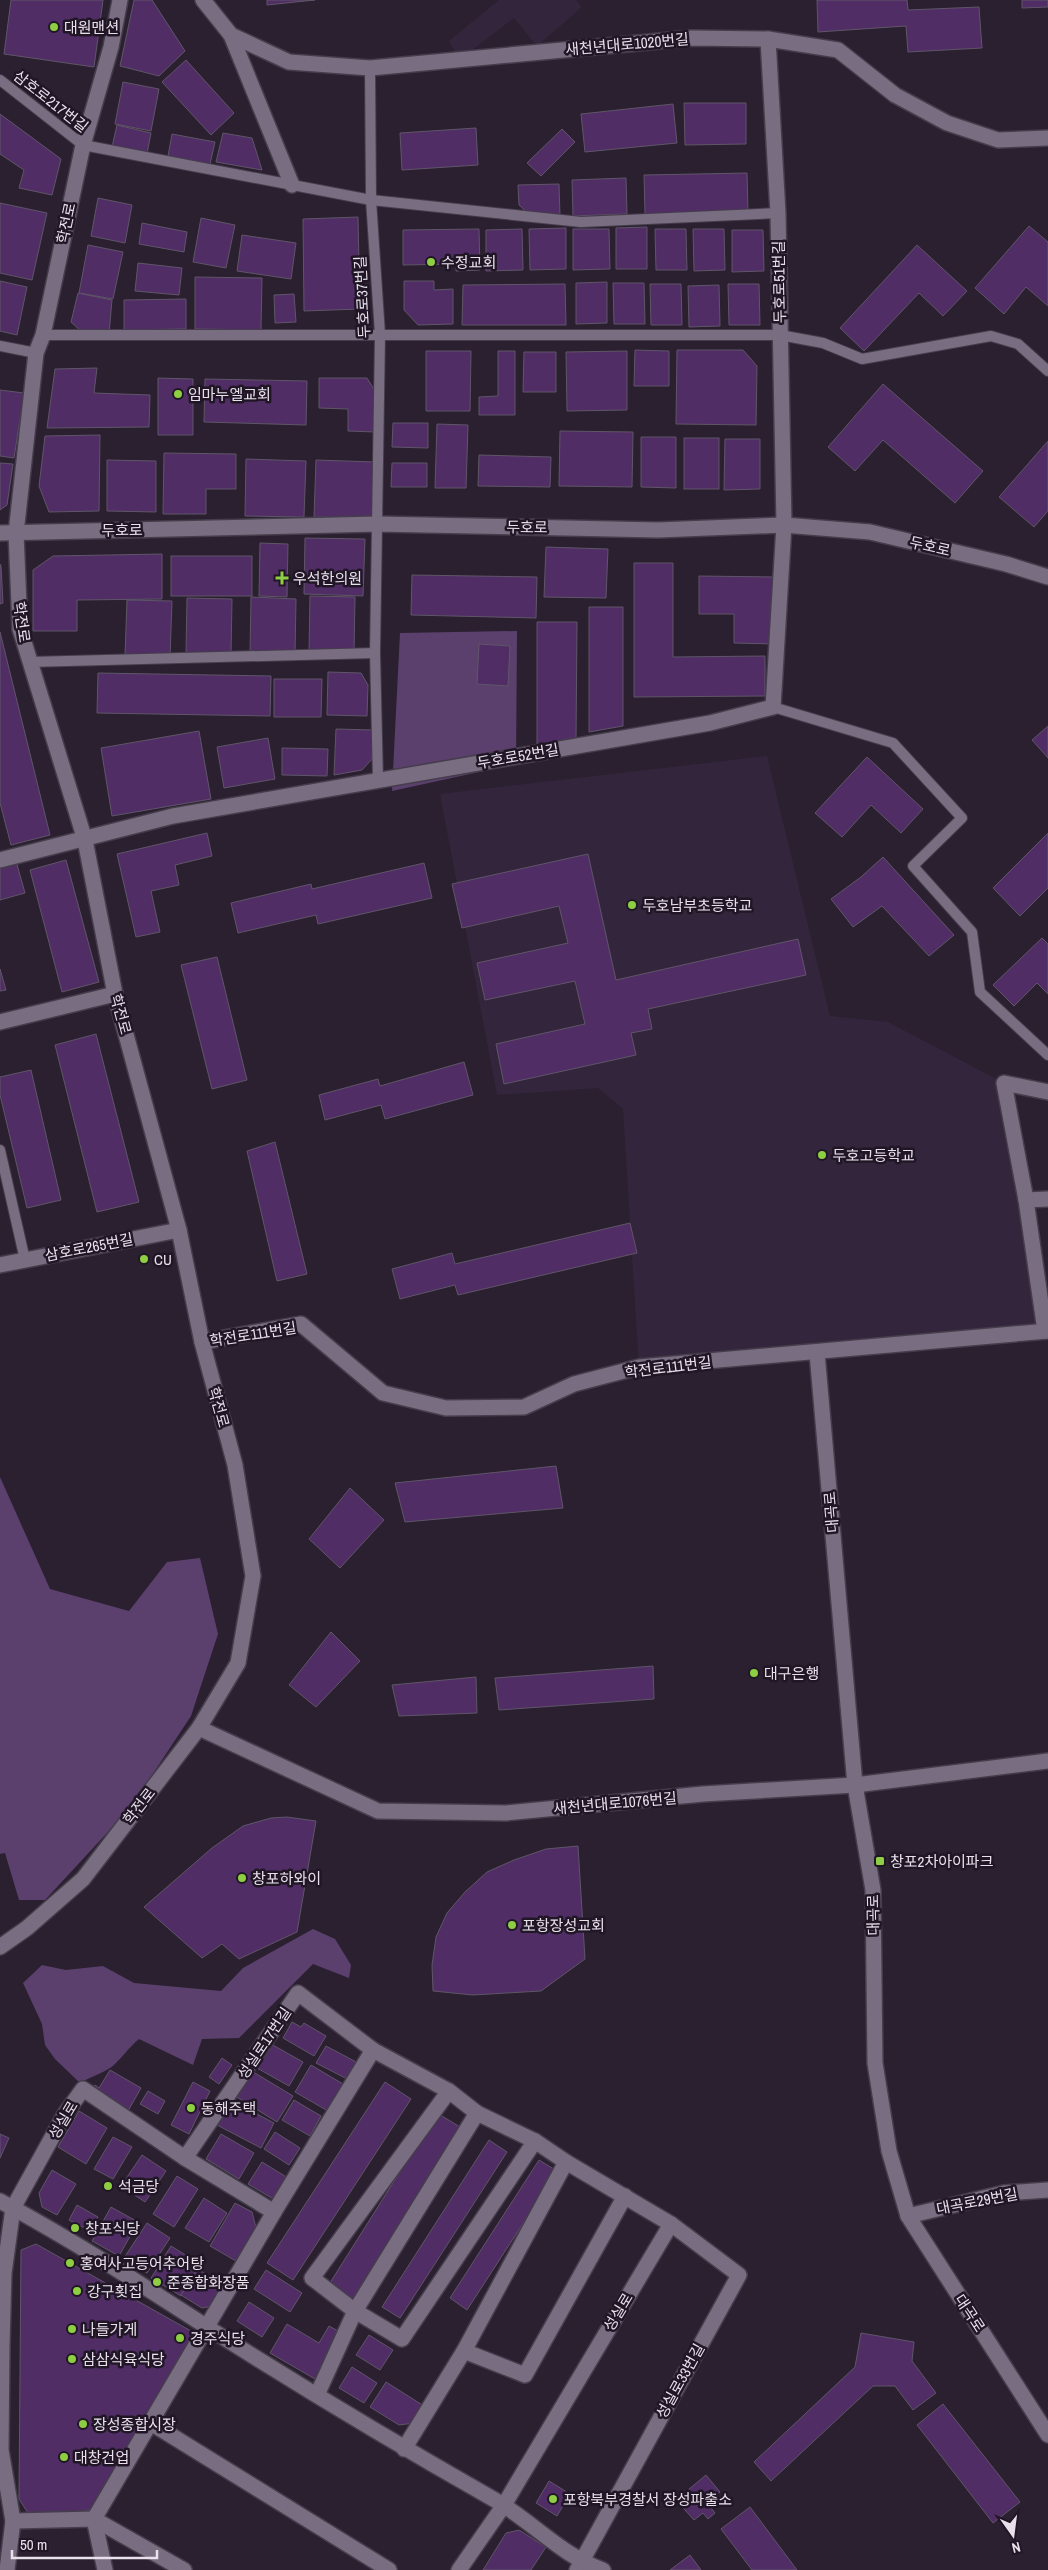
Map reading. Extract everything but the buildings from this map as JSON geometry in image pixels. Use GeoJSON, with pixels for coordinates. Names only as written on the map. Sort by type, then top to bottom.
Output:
{"type":"FeatureCollection","features":[{"type":"Feature","properties":{"kind":"street","name":"학전로"},"geometry":{"type":"LineString","coordinates":[[0,1947],[27,1928],[83,1879],[199,1728],[238,1662],[253,1576],[235,1465],[202,1342],[179,1230],[115,994],[84,840],[20,629],[16,533],[36,353],[43,335],[83,145],[111,48],[120,0]]}},
{"type":"Feature","properties":{"kind":"street","name":"새천년대로1020번길"},"geometry":{"type":"LineString","coordinates":[[204,0],[231,35],[290,62],[370,68],[692,38],[768,39],[838,50],[895,95],[947,123],[998,140],[1048,138]]}},
{"type":"Feature","properties":{"kind":"street"},"geometry":{"type":"LineString","coordinates":[[231,35],[292,185]]}},
{"type":"Feature","properties":{"kind":"street","name":"두호로51번길"},"geometry":{"type":"LineString","coordinates":[[768,39],[778,213],[784,525]]}},
{"type":"Feature","properties":{"kind":"street","name":"두호로"},"geometry":{"type":"LineString","coordinates":[[0,533],[377,524],[658,530],[784,525],[870,532],[1006,564],[1048,577]]}},
{"type":"Feature","properties":{"kind":"street"},"geometry":{"type":"LineString","coordinates":[[773,706],[784,525]]}},
{"type":"Feature","properties":{"kind":"street","name":"두호로52번길"},"geometry":{"type":"LineString","coordinates":[[0,860],[173,816],[710,723],[773,706]]}},
{"type":"Feature","properties":{"kind":"street"},"geometry":{"type":"LineString","coordinates":[[0,1022],[115,994]]}},
{"type":"Feature","properties":{"kind":"street"},"geometry":{"type":"LineString","coordinates":[[1046,1331],[1026,1200],[1004,1083],[1048,1092]]}},
{"type":"Feature","properties":{"kind":"street"},"geometry":{"type":"LineString","coordinates":[[1026,1200],[1048,1199]]}},
{"type":"Feature","properties":{"kind":"street","name":"삼호로265번길"},"geometry":{"type":"LineString","coordinates":[[0,1265],[179,1230]]}},
{"type":"Feature","properties":{"kind":"street","name":"학전로111번길"},"geometry":{"type":"LineString","coordinates":[[202,1342],[301,1324],[383,1393],[446,1408],[524,1407],[574,1384],[639,1367],[817,1353],[1046,1331]]}},
{"type":"Feature","properties":{"kind":"street","name":"대곡로"},"geometry":{"type":"LineString","coordinates":[[817,1353],[855,1785],[873,1890],[875,2063],[888,2150],[908,2216],[1048,2435]]}},
{"type":"Feature","properties":{"kind":"street","name":"새천년대로1076번길"},"geometry":{"type":"LineString","coordinates":[[199,1728],[378,1811],[506,1813],[703,1794],[855,1785],[1048,1761]]}},
{"type":"Feature","properties":{"kind":"street","name":"성실로17번길"},"geometry":{"type":"LineString","coordinates":[[185,2158],[298,1994],[373,2050],[449,2091],[477,2113]]}},
{"type":"Feature","properties":{"kind":"street"},"geometry":{"type":"LineString","coordinates":[[105,2570],[94,2519],[274,2212],[373,2050]]}},
{"type":"Feature","properties":{"kind":"street","name":"성실로"},"geometry":{"type":"LineString","coordinates":[[6,2204],[82,2089],[185,2158]]}},
{"type":"Feature","properties":{"kind":"street"},"geometry":{"type":"LineString","coordinates":[[449,2091],[312,2278],[355,2311],[402,2339],[535,2141]]}},
{"type":"Feature","properties":{"kind":"street"},"geometry":{"type":"LineString","coordinates":[[317,2395],[355,2311],[477,2113],[535,2141],[566,2162],[671,2224]]}},
{"type":"Feature","properties":{"kind":"street"},"geometry":{"type":"LineString","coordinates":[[185,2158],[274,2212]]}},
{"type":"Feature","properties":{"kind":"street"},"geometry":{"type":"LineString","coordinates":[[404,2449],[464,2352],[566,2162]]}},
{"type":"Feature","properties":{"kind":"street","name":"대곡로29번길"},"geometry":{"type":"LineString","coordinates":[[908,2216],[1004,2193],[1048,2190]]}},
{"type":"Feature","properties":{"kind":"street"},"geometry":{"type":"LineString","coordinates":[[464,2352],[525,2375],[625,2196]]}},
{"type":"Feature","properties":{"kind":"street"},"geometry":{"type":"LineString","coordinates":[[7,2570],[13,2521],[0,2450],[2,2272],[6,2204],[93,2253],[404,2449],[504,2505],[580,2566],[603,2570]]}},
{"type":"Feature","properties":{"kind":"street","name":"성실로"},"geometry":{"type":"LineString","coordinates":[[459,2570],[504,2505],[671,2224]]}},
{"type":"Feature","properties":{"kind":"street","name":"성실로33번길"},"geometry":{"type":"LineString","coordinates":[[580,2566],[738,2275],[671,2224]]}},
{"type":"Feature","properties":{"kind":"street"},"geometry":{"type":"LineString","coordinates":[[151,2423],[389,2570]]}},
{"type":"Feature","properties":{"kind":"street"},"geometry":{"type":"LineString","coordinates":[[13,2521],[94,2519],[184,2570]]}},
{"type":"Feature","properties":{"kind":"lane","name":"두호로37번길"},"geometry":{"type":"LineString","coordinates":[[370,68],[370,200],[380,334],[375,653],[378,780]]}},
{"type":"Feature","properties":{"kind":"lane","name":"삼호로217번길"},"geometry":{"type":"LineString","coordinates":[[0,80],[83,145]]}},
{"type":"Feature","properties":{"kind":"lane"},"geometry":{"type":"LineString","coordinates":[[83,145],[370,200],[581,222],[778,213]]}},
{"type":"Feature","properties":{"kind":"lane"},"geometry":{"type":"LineString","coordinates":[[43,335],[780,335],[824,343],[862,358],[991,336],[1018,344],[1048,371]]}},
{"type":"Feature","properties":{"kind":"lane"},"geometry":{"type":"LineString","coordinates":[[0,346],[36,353]]}},
{"type":"Feature","properties":{"kind":"lane"},"geometry":{"type":"LineString","coordinates":[[29,662],[375,653]]}},
{"type":"Feature","properties":{"kind":"lane"},"geometry":{"type":"LineString","coordinates":[[773,706],[892,743],[962,818],[913,866],[972,932],[980,992],[1048,1055]]}},
{"type":"Feature","properties":{"kind":"lane"},"geometry":{"type":"LineString","coordinates":[[0,1150],[25,1260]]}},
{"type":"Feature","properties":{"kind":"shaded area"},"geometry":{"type":"Polygon","coordinates":[[[499,0],[576,0],[582,7],[537,46],[514,18],[467,54],[455,52],[449,41],[499,0]]]}},
{"type":"Feature","properties":{"kind":"shaded area"},"geometry":{"type":"Polygon","coordinates":[[[517,631],[516,764],[392,791],[400,633],[517,631]]]}},
{"type":"Feature","properties":{"kind":"shaded area"},"geometry":{"type":"Polygon","coordinates":[[[767,756],[830,1016],[888,1022],[1004,1083],[1045,1331],[639,1367],[623,1109],[598,1088],[497,1095],[440,794],[767,756]]]}},
{"type":"Feature","properties":{"kind":"shaded area"},"geometry":{"type":"Polygon","coordinates":[[[0,1477],[50,1589],[129,1611],[167,1562],[200,1558],[218,1634],[191,1716],[131,1807],[45,1900],[19,1900],[5,1853],[0,1854],[0,1477]]]}},
{"type":"Feature","properties":{"kind":"shaded area"},"geometry":{"type":"Polygon","coordinates":[[[313,1929],[335,1939],[351,1965],[349,1978],[313,1964],[239,2038],[202,2039],[193,2065],[139,2039],[110,2068],[80,2083],[55,2059],[45,2045],[42,2024],[23,1983],[42,1965],[66,1970],[103,1966],[134,1983],[221,1991],[243,1968],[313,1929]]]}},
{"type":"Feature","properties":{"kind":"place","name":"대원맨션"},"geometry":{"type":"Point","coordinates":[54,27]}},
{"type":"Feature","properties":{"kind":"place","name":"수정교회"},"geometry":{"type":"Point","coordinates":[431,262]}},
{"type":"Feature","properties":{"kind":"place","name":"임마누엘교회"},"geometry":{"type":"Point","coordinates":[178,394]}},
{"type":"Feature","properties":{"kind":"place","name":"우석한의원"},"geometry":{"type":"Point","coordinates":[282,578]}},
{"type":"Feature","properties":{"kind":"place","name":"두호남부초등학교"},"geometry":{"type":"Point","coordinates":[632,905]}},
{"type":"Feature","properties":{"kind":"place","name":"두호고등학교"},"geometry":{"type":"Point","coordinates":[822,1155]}},
{"type":"Feature","properties":{"kind":"place","name":"CU"},"geometry":{"type":"Point","coordinates":[144,1259]}},
{"type":"Feature","properties":{"kind":"place","name":"대구은행"},"geometry":{"type":"Point","coordinates":[754,1673]}},
{"type":"Feature","properties":{"kind":"place","name":"창포2차아이파크"},"geometry":{"type":"Point","coordinates":[880,1861]}},
{"type":"Feature","properties":{"kind":"place","name":"창포하와이"},"geometry":{"type":"Point","coordinates":[242,1878]}},
{"type":"Feature","properties":{"kind":"place","name":"포항장성교회"},"geometry":{"type":"Point","coordinates":[512,1925]}},
{"type":"Feature","properties":{"kind":"place","name":"동해주택"},"geometry":{"type":"Point","coordinates":[191,2108]}},
{"type":"Feature","properties":{"kind":"place","name":"석금당"},"geometry":{"type":"Point","coordinates":[108,2186]}},
{"type":"Feature","properties":{"kind":"place","name":"창포식당"},"geometry":{"type":"Point","coordinates":[75,2228]}},
{"type":"Feature","properties":{"kind":"place","name":"홍여사고등어추어탕"},"geometry":{"type":"Point","coordinates":[70,2263]}},
{"type":"Feature","properties":{"kind":"place","name":"준종합화장품"},"geometry":{"type":"Point","coordinates":[157,2282]}},
{"type":"Feature","properties":{"kind":"place","name":"강구횟집"},"geometry":{"type":"Point","coordinates":[77,2291]}},
{"type":"Feature","properties":{"kind":"place","name":"나들가게"},"geometry":{"type":"Point","coordinates":[72,2329]}},
{"type":"Feature","properties":{"kind":"place","name":"경주식당"},"geometry":{"type":"Point","coordinates":[180,2338]}},
{"type":"Feature","properties":{"kind":"place","name":"삼삼식육식당"},"geometry":{"type":"Point","coordinates":[72,2359]}},
{"type":"Feature","properties":{"kind":"place","name":"장성종합시장"},"geometry":{"type":"Point","coordinates":[83,2424]}},
{"type":"Feature","properties":{"kind":"place","name":"대창건업"},"geometry":{"type":"Point","coordinates":[64,2457]}},
{"type":"Feature","properties":{"kind":"place","name":"포항북부경찰서 장성파출소"},"geometry":{"type":"Point","coordinates":[553,2499]}}]}
